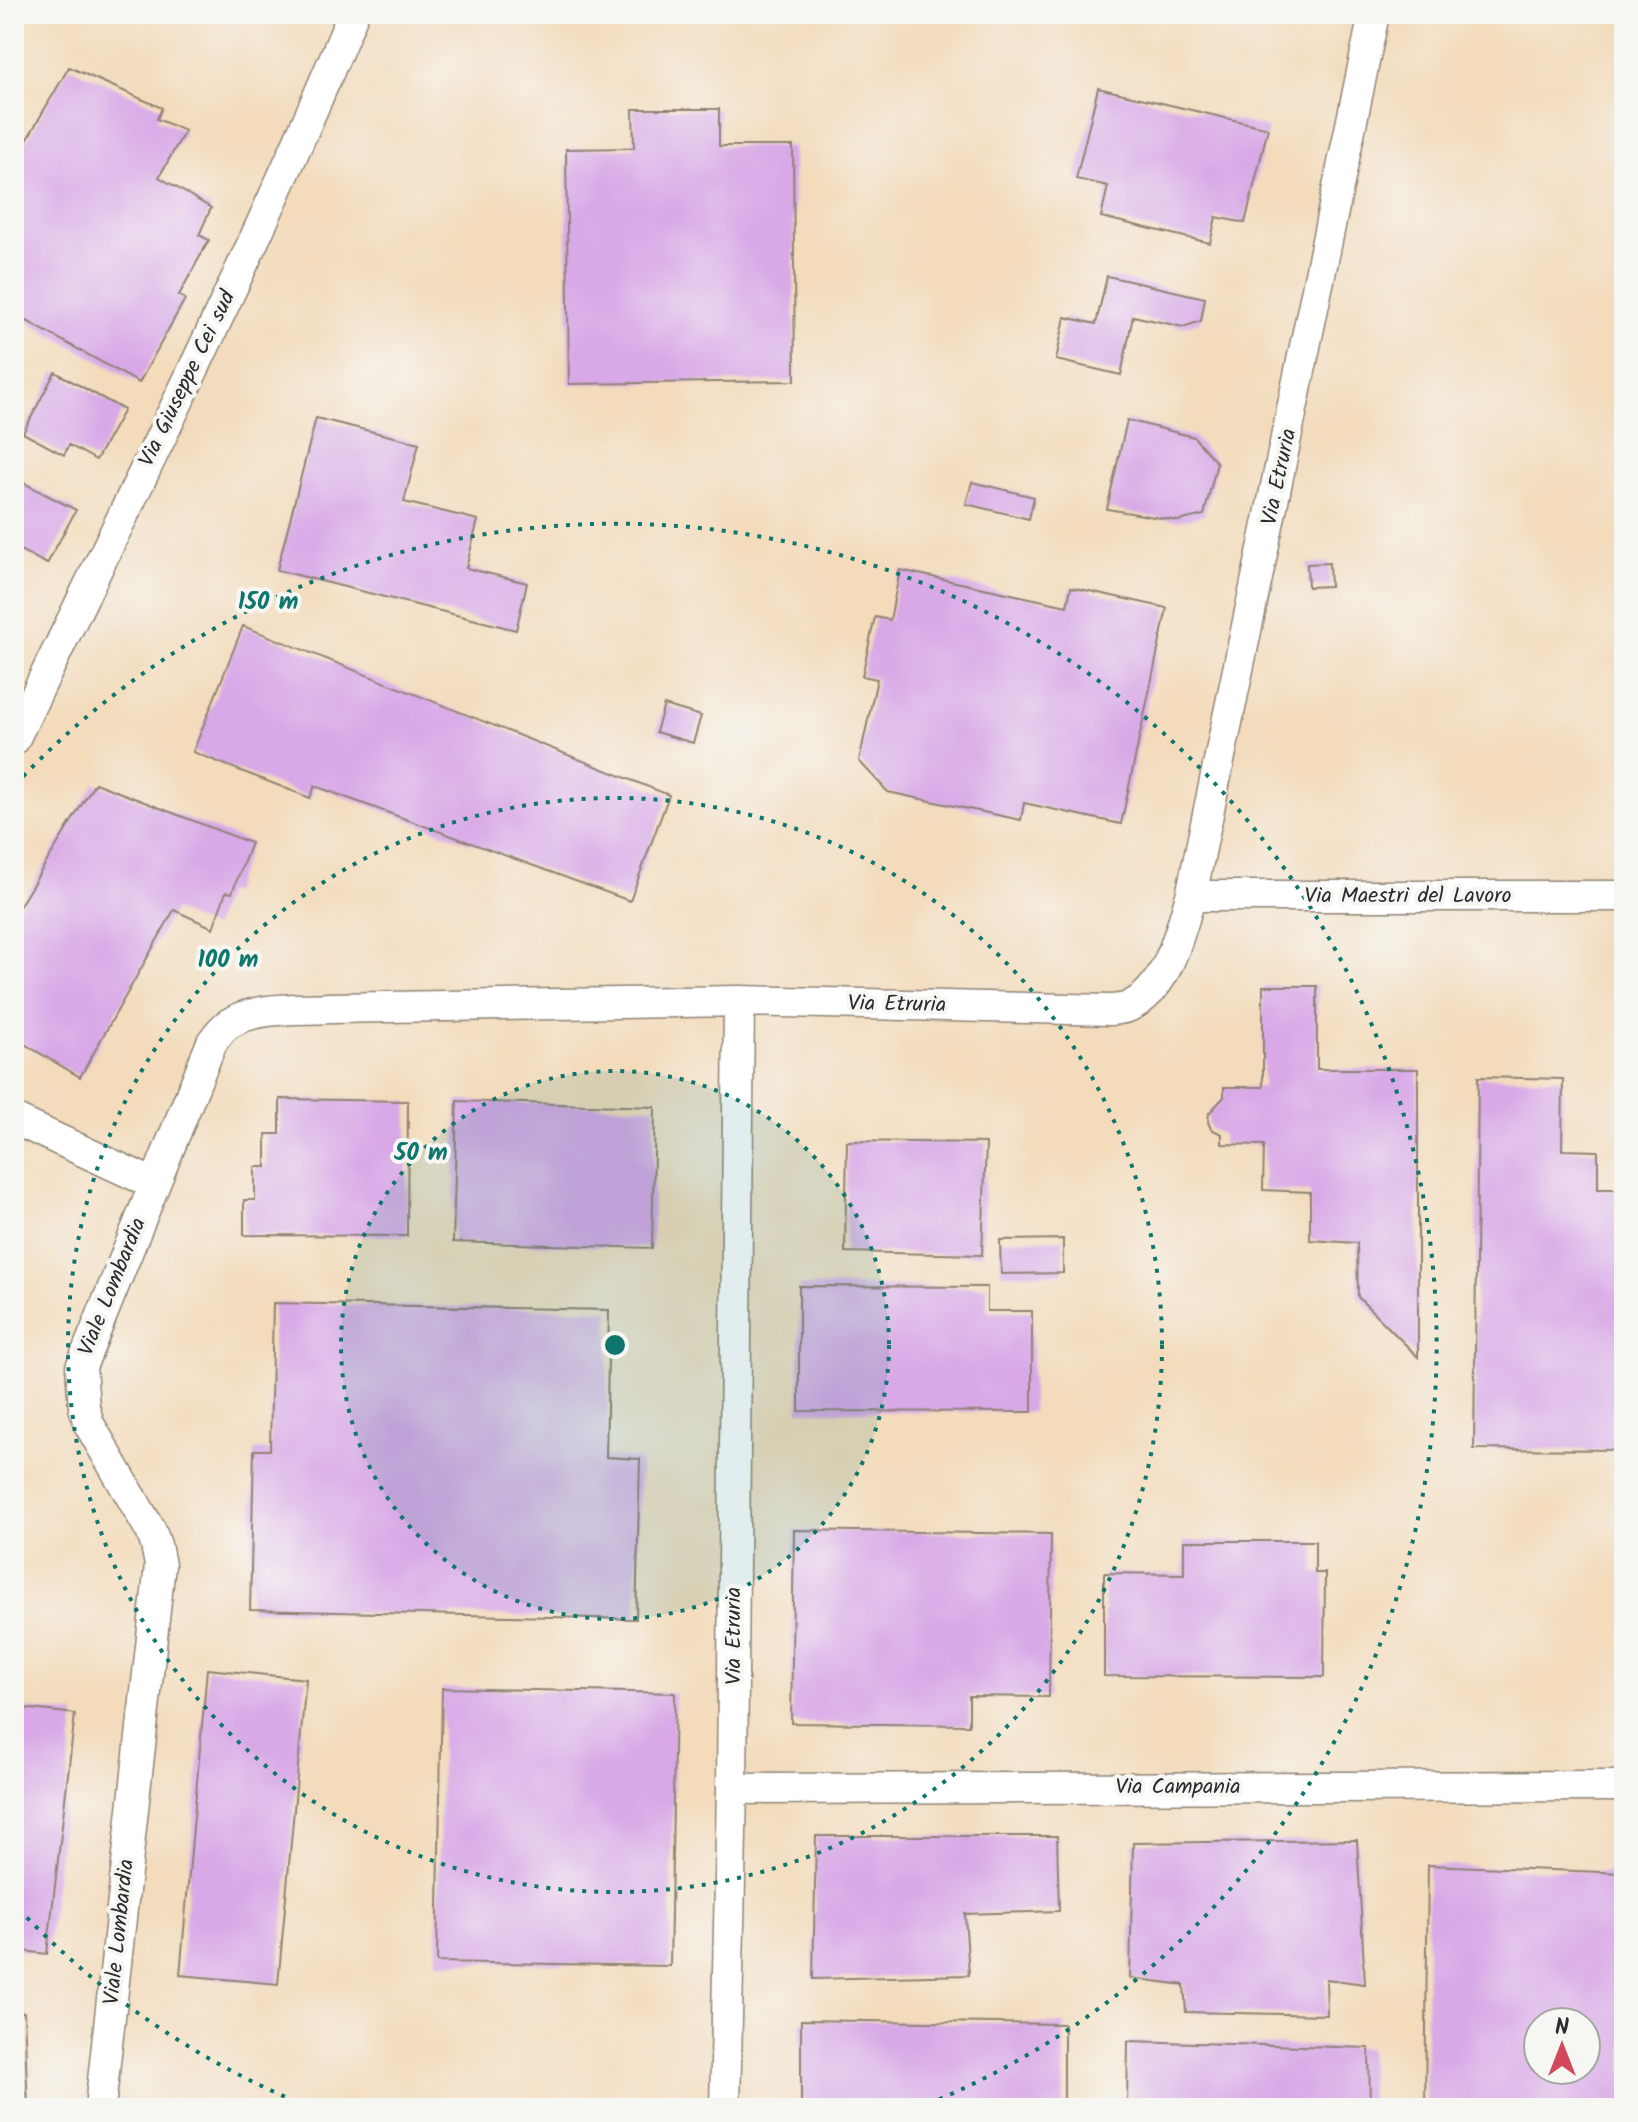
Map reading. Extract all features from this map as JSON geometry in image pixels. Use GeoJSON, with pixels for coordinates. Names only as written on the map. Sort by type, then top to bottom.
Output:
{"type":"FeatureCollection","features":[{"type":"Feature","properties":{"kind":"street","name":"Via Giuseppe Cei sud"},"geometry":{"type":"LineString","coordinates":[[14,740],[222,308],[353,14]]}},
{"type":"Feature","properties":{"kind":"street","name":"Via Etruria"},"geometry":{"type":"LineString","coordinates":[[725,2108],[732,1789],[739,1001],[1090,1010],[1130,1007],[1156,984],[1166,968],[1191,896],[1374,14]]}},
{"type":"Feature","properties":{"kind":"street","name":"Via Maestri del Lavoro"},"geometry":{"type":"LineString","coordinates":[[1191,896],[1624,896]]}},
{"type":"Feature","properties":{"kind":"street","name":"Viale Lombardia"},"geometry":{"type":"LineString","coordinates":[[100,2108],[160,1565],[151,1531],[89,1424],[84,1407],[81,1367],[212,1042],[227,1025],[245,1016],[266,1012],[330,1008],[739,1001]]}},
{"type":"Feature","properties":{"kind":"street"},"geometry":{"type":"LineString","coordinates":[[14,1119],[154,1184]]}},
{"type":"Feature","properties":{"kind":"street","name":"Via Campania"},"geometry":{"type":"LineString","coordinates":[[732,1789],[1624,1786]]}},
{"type":"Feature","properties":{"kind":"building"},"geometry":{"type":"Polygon","coordinates":[[[69,67],[162,108],[157,119],[185,131],[159,177],[211,208],[199,235],[209,240],[179,295],[185,299],[139,383],[14,314],[14,162],[69,67]]]}},
{"type":"Feature","properties":{"kind":"building"},"geometry":{"type":"Polygon","coordinates":[[[1098,88],[1268,128],[1245,223],[1216,217],[1210,243],[1101,217],[1108,186],[1076,179],[1098,88]]]}},
{"type":"Feature","properties":{"kind":"building"},"geometry":{"type":"Polygon","coordinates":[[[633,109],[719,109],[719,146],[793,146],[795,381],[569,384],[566,149],[634,148],[633,109]]]}},
{"type":"Feature","properties":{"kind":"building"},"geometry":{"type":"Polygon","coordinates":[[[1107,276],[1205,298],[1201,321],[1183,327],[1133,316],[1121,375],[1056,360],[1065,317],[1096,324],[1107,276]]]}},
{"type":"Feature","properties":{"kind":"building"},"geometry":{"type":"Polygon","coordinates":[[[55,372],[124,410],[96,460],[69,445],[64,455],[23,433],[55,372]]]}},
{"type":"Feature","properties":{"kind":"building"},"geometry":{"type":"Polygon","coordinates":[[[316,418],[419,443],[404,502],[478,520],[466,568],[527,583],[516,630],[277,570],[316,418]]]}},
{"type":"Feature","properties":{"kind":"building"},"geometry":{"type":"Polygon","coordinates":[[[1127,420],[1194,437],[1217,463],[1204,515],[1178,521],[1107,509],[1127,420]]]}},
{"type":"Feature","properties":{"kind":"building"},"geometry":{"type":"Polygon","coordinates":[[[14,478],[76,510],[47,564],[14,547],[14,478]]]}},
{"type":"Feature","properties":{"kind":"building"},"geometry":{"type":"Polygon","coordinates":[[[972,482],[1034,497],[1029,519],[966,504],[972,482]]]}},
{"type":"Feature","properties":{"kind":"building"},"geometry":{"type":"Polygon","coordinates":[[[1329,563],[1330,586],[1308,587],[1307,564],[1329,563]]]}},
{"type":"Feature","properties":{"kind":"building"},"geometry":{"type":"Polygon","coordinates":[[[900,570],[1067,606],[1071,587],[1167,608],[1121,824],[1024,803],[1021,820],[888,792],[859,761],[877,679],[862,676],[875,617],[890,620],[900,570]]]}},
{"type":"Feature","properties":{"kind":"building"},"geometry":{"type":"Polygon","coordinates":[[[243,626],[669,795],[630,901],[315,786],[310,798],[193,752],[243,626]]]}},
{"type":"Feature","properties":{"kind":"building"},"geometry":{"type":"Polygon","coordinates":[[[664,705],[701,716],[693,743],[656,732],[664,705]]]}},
{"type":"Feature","properties":{"kind":"building"},"geometry":{"type":"Polygon","coordinates":[[[95,783],[251,843],[232,893],[226,892],[213,928],[174,910],[80,1077],[21,1042],[18,1048],[14,1045],[14,915],[95,783]]]}},
{"type":"Feature","properties":{"kind":"building"},"geometry":{"type":"Polygon","coordinates":[[[1263,986],[1317,986],[1317,1069],[1418,1069],[1418,1357],[1358,1297],[1357,1243],[1310,1240],[1310,1192],[1263,1190],[1264,1145],[1222,1144],[1222,1134],[1211,1129],[1208,1122],[1209,1113],[1224,1097],[1224,1087],[1263,1087],[1263,986]]]}},
{"type":"Feature","properties":{"kind":"building"},"geometry":{"type":"Polygon","coordinates":[[[1478,1077],[1563,1079],[1562,1150],[1598,1151],[1598,1189],[1624,1189],[1624,1450],[1474,1449],[1478,1077]]]}},
{"type":"Feature","properties":{"kind":"building"},"geometry":{"type":"Polygon","coordinates":[[[280,1099],[408,1101],[407,1236],[244,1235],[244,1200],[255,1200],[255,1167],[266,1167],[266,1134],[280,1134],[280,1099]]]}},
{"type":"Feature","properties":{"kind":"building"},"geometry":{"type":"Polygon","coordinates":[[[457,1101],[655,1107],[652,1248],[453,1242],[457,1101]]]}},
{"type":"Feature","properties":{"kind":"building"},"geometry":{"type":"Polygon","coordinates":[[[847,1141],[986,1143],[982,1255],[845,1252],[847,1141]]]}},
{"type":"Feature","properties":{"kind":"building"},"geometry":{"type":"Polygon","coordinates":[[[1063,1239],[1063,1273],[1001,1274],[1000,1240],[1063,1239]]]}},
{"type":"Feature","properties":{"kind":"building"},"geometry":{"type":"Polygon","coordinates":[[[799,1286],[987,1287],[987,1311],[1032,1311],[1032,1412],[799,1411],[799,1286]]]}},
{"type":"Feature","properties":{"kind":"building"},"geometry":{"type":"Polygon","coordinates":[[[273,1303],[609,1310],[606,1457],[640,1459],[636,1619],[250,1610],[254,1450],[270,1450],[273,1303]]]}},
{"type":"Feature","properties":{"kind":"building"},"geometry":{"type":"Polygon","coordinates":[[[794,1530],[1051,1534],[1049,1697],[969,1696],[969,1725],[791,1723],[794,1530]]]}},
{"type":"Feature","properties":{"kind":"building"},"geometry":{"type":"Polygon","coordinates":[[[1184,1541],[1315,1541],[1315,1573],[1325,1573],[1324,1677],[1104,1676],[1104,1573],[1184,1574],[1184,1541]]]}},
{"type":"Feature","properties":{"kind":"building"},"geometry":{"type":"Polygon","coordinates":[[[207,1669],[306,1679],[278,1984],[180,1975],[207,1669]]]}},
{"type":"Feature","properties":{"kind":"building"},"geometry":{"type":"Polygon","coordinates":[[[442,1688],[675,1693],[670,1966],[437,1962],[442,1688]]]}},
{"type":"Feature","properties":{"kind":"building"},"geometry":{"type":"Polygon","coordinates":[[[14,1707],[75,1714],[47,1954],[14,1950],[14,1707]]]}},
{"type":"Feature","properties":{"kind":"building"},"geometry":{"type":"Polygon","coordinates":[[[816,1836],[1057,1836],[1059,1911],[965,1914],[969,1975],[813,1979],[816,1836]]]}},
{"type":"Feature","properties":{"kind":"building"},"geometry":{"type":"Polygon","coordinates":[[[1357,1840],[1365,1984],[1326,1979],[1327,2015],[1186,2012],[1184,1985],[1130,1978],[1133,1843],[1357,1840]]]}},
{"type":"Feature","properties":{"kind":"building"},"geometry":{"type":"Polygon","coordinates":[[[1428,1865],[1624,1873],[1624,2108],[1425,2108],[1428,1865]]]}},
{"type":"Feature","properties":{"kind":"building"},"geometry":{"type":"Polygon","coordinates":[[[24,2012],[28,2108],[14,2108],[14,2013],[24,2012]]]}},
{"type":"Feature","properties":{"kind":"building"},"geometry":{"type":"Polygon","coordinates":[[[801,2020],[1064,2024],[1064,2108],[801,2108],[801,2020]]]}},
{"type":"Feature","properties":{"kind":"building"},"geometry":{"type":"Polygon","coordinates":[[[1128,2041],[1369,2048],[1370,2108],[1127,2108],[1128,2041]]]}}]}
